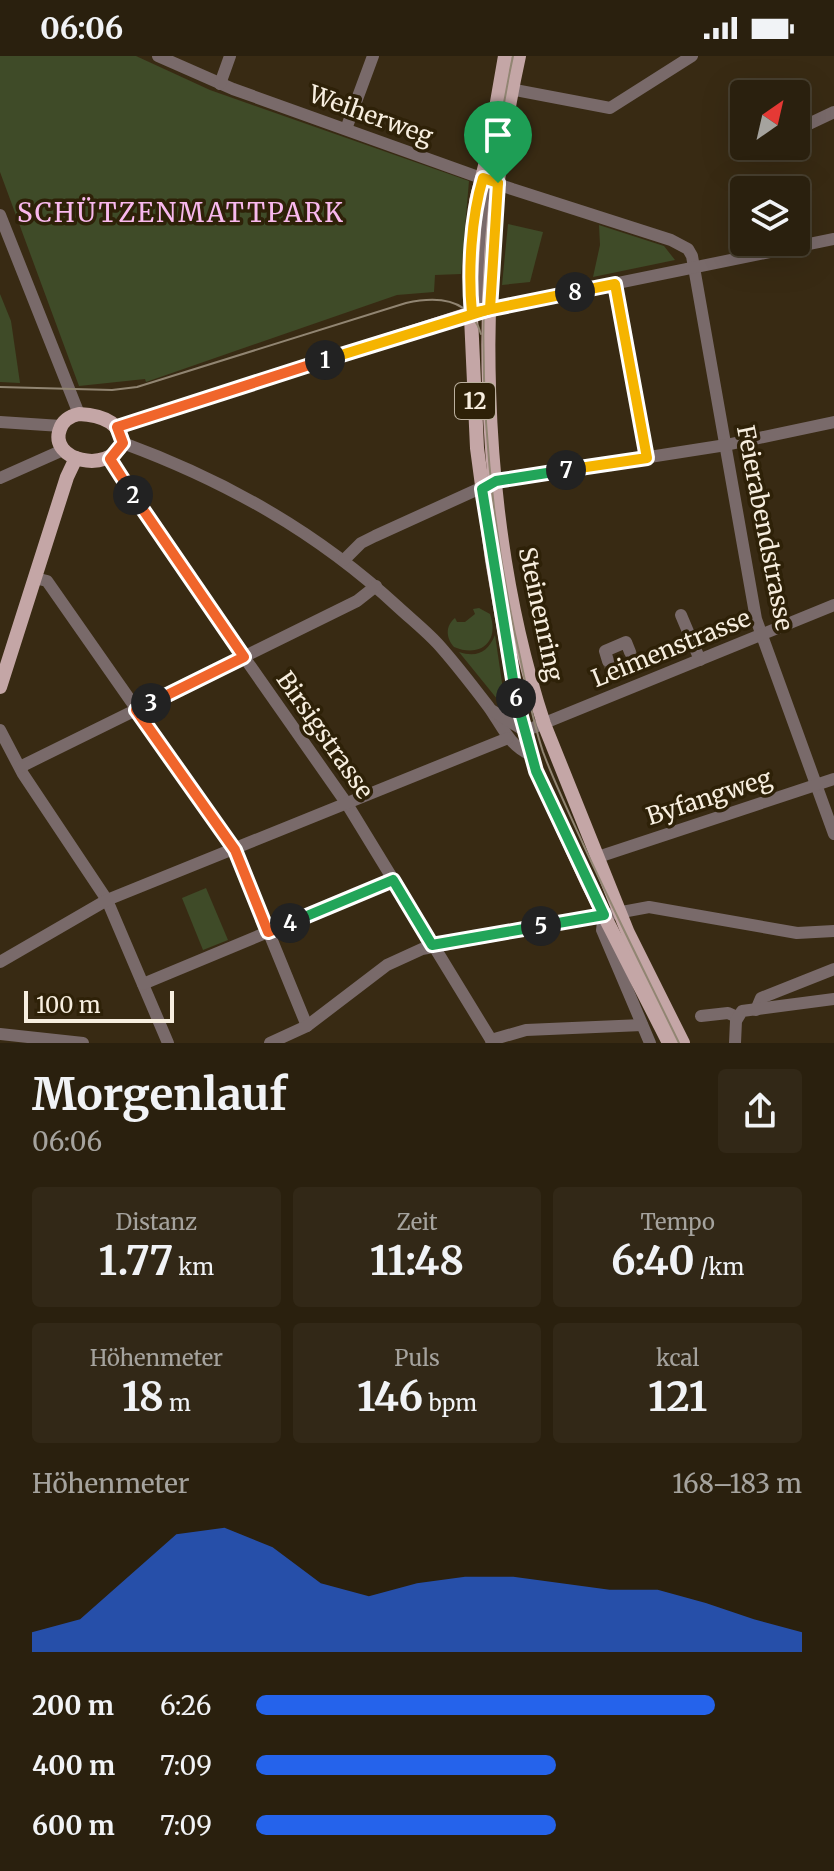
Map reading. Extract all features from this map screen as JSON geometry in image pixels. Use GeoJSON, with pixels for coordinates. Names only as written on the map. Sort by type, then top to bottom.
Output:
{"type":"FeatureCollection","features":[{"type":"Feature","properties":{"kind":"main road","name":"12"},"geometry":{"type":"LineString","coordinates":[[482,311],[498,183],[505,56]]}},
{"type":"Feature","properties":{"kind":"main road","name":"12"},"geometry":{"type":"LineString","coordinates":[[482,311],[470,295],[476,201],[505,88],[519,56]]}},
{"type":"Feature","properties":{"kind":"main road"},"geometry":{"type":"LineString","coordinates":[[117,427],[482,311]]}},
{"type":"Feature","properties":{"kind":"main road","name":"Steinenring"},"geometry":{"type":"LineString","coordinates":[[482,311],[496,481],[514,600],[544,724],[598,857],[613,914]]}},
{"type":"Feature","properties":{"kind":"main road","name":"Steinenring"},"geometry":{"type":"LineString","coordinates":[[482,311],[477,448],[516,698],[531,755],[555,815],[613,914]]}},
{"type":"Feature","properties":{"kind":"main road"},"geometry":{"type":"LineString","coordinates":[[0,687],[67,477],[70,454],[58,438],[61,426],[70,417],[79,414],[104,418],[117,427],[123,443],[110,459],[70,454]]}},
{"type":"Feature","properties":{"kind":"main road","name":"12"},"geometry":{"type":"LineString","coordinates":[[613,914],[674,1040]]}},
{"type":"Feature","properties":{"kind":"street","name":"Weiherweg"},"geometry":{"type":"LineString","coordinates":[[158,56],[220,84],[483,178],[681,244],[692,256],[693,268]]}},
{"type":"Feature","properties":{"kind":"street"},"geometry":{"type":"LineString","coordinates":[[220,84],[230,56]]}},
{"type":"Feature","properties":{"kind":"street"},"geometry":{"type":"LineString","coordinates":[[346,129],[373,56]]}},
{"type":"Feature","properties":{"kind":"street"},"geometry":{"type":"LineString","coordinates":[[505,88],[610,108],[692,56]]}},
{"type":"Feature","properties":{"kind":"street"},"geometry":{"type":"LineString","coordinates":[[810,123],[834,112]]}},
{"type":"Feature","properties":{"kind":"street"},"geometry":{"type":"LineString","coordinates":[[0,215],[79,414]]}},
{"type":"Feature","properties":{"kind":"street"},"geometry":{"type":"LineString","coordinates":[[482,311],[834,239]]}},
{"type":"Feature","properties":{"kind":"street","name":"Feierabendstrasse"},"geometry":{"type":"LineString","coordinates":[[693,268],[756,619],[834,834]]}},
{"type":"Feature","properties":{"kind":"street"},"geometry":{"type":"LineString","coordinates":[[615,284],[647,458]]}},
{"type":"Feature","properties":{"kind":"street"},"geometry":{"type":"LineString","coordinates":[[0,422],[61,426]]}},
{"type":"Feature","properties":{"kind":"street"},"geometry":{"type":"LineString","coordinates":[[344,560],[361,543],[496,481],[726,445],[834,422]]}},
{"type":"Feature","properties":{"kind":"street"},"geometry":{"type":"LineString","coordinates":[[123,443],[227,489],[296,525],[344,560],[437,643],[490,709],[508,738],[520,750],[531,755]]}},
{"type":"Feature","properties":{"kind":"street"},"geometry":{"type":"LineString","coordinates":[[0,478],[70,454]]}},
{"type":"Feature","properties":{"kind":"street","name":"Birsigstrasse"},"geometry":{"type":"LineString","coordinates":[[110,459],[347,804],[492,1042]]}},
{"type":"Feature","properties":{"kind":"street"},"geometry":{"type":"LineString","coordinates":[[35,578],[47,581],[235,850],[307,1026]]}},
{"type":"Feature","properties":{"kind":"street"},"geometry":{"type":"LineString","coordinates":[[20,767],[357,601],[376,586]]}},
{"type":"Feature","properties":{"kind":"street","name":"Leimenstrasse"},"geometry":{"type":"LineString","coordinates":[[525,731],[834,605]]}},
{"type":"Feature","properties":{"kind":"street"},"geometry":{"type":"LineString","coordinates":[[681,615],[700,660]]}},
{"type":"Feature","properties":{"kind":"street"},"geometry":{"type":"LineString","coordinates":[[608,661],[605,651],[626,642],[630,652]]}},
{"type":"Feature","properties":{"kind":"street"},"geometry":{"type":"LineString","coordinates":[[638,671],[644,684]]}},
{"type":"Feature","properties":{"kind":"street"},"geometry":{"type":"LineString","coordinates":[[616,680],[621,693]]}},
{"type":"Feature","properties":{"kind":"street"},"geometry":{"type":"LineString","coordinates":[[490,709],[525,731]]}},
{"type":"Feature","properties":{"kind":"street"},"geometry":{"type":"LineString","coordinates":[[0,730],[20,767],[107,900],[168,1043]]}},
{"type":"Feature","properties":{"kind":"street"},"geometry":{"type":"LineString","coordinates":[[0,962],[107,900],[508,738]]}},
{"type":"Feature","properties":{"kind":"street","name":"Byfangweg"},"geometry":{"type":"LineString","coordinates":[[598,857],[834,779]]}},
{"type":"Feature","properties":{"kind":"street"},"geometry":{"type":"LineString","coordinates":[[143,984],[393,880]]}},
{"type":"Feature","properties":{"kind":"street"},"geometry":{"type":"LineString","coordinates":[[270,1043],[307,1026],[387,965],[432,945],[649,907],[797,933],[834,931]]}},
{"type":"Feature","properties":{"kind":"street"},"geometry":{"type":"LineString","coordinates":[[613,914],[602,930],[650,1043]]}},
{"type":"Feature","properties":{"kind":"street"},"geometry":{"type":"LineString","coordinates":[[756,1010],[761,998],[834,969]]}},
{"type":"Feature","properties":{"kind":"street"},"geometry":{"type":"LineString","coordinates":[[735,1043],[737,1017],[742,1011],[834,999]]}},
{"type":"Feature","properties":{"kind":"street"},"geometry":{"type":"LineString","coordinates":[[701,1016],[728,1013],[737,1017]]}},
{"type":"Feature","properties":{"kind":"street"},"geometry":{"type":"LineString","coordinates":[[492,1042],[526,1030],[642,1025]]}},
{"type":"Feature","properties":{"kind":"street"},"geometry":{"type":"LineString","coordinates":[[0,1034],[83,1043]]}},
{"type":"Feature","properties":{"kind":"green space","name":"SCHÜTZENMATTPARK"},"geometry":{"type":"Polygon","coordinates":[[[0,56],[136,56],[210,90],[469,181],[461,274],[435,275],[434,292],[397,295],[146,382],[145,379],[79,386],[0,172],[0,56]]]}},
{"type":"Feature","properties":{"kind":"green space"},"geometry":{"type":"Polygon","coordinates":[[[508,224],[543,232],[530,282],[502,285],[508,224]]]}},
{"type":"Feature","properties":{"kind":"green space"},"geometry":{"type":"Polygon","coordinates":[[[599,225],[664,246],[675,260],[593,277],[600,245],[599,225]]]}},
{"type":"Feature","properties":{"kind":"green space"},"geometry":{"type":"Polygon","coordinates":[[[0,294],[11,321],[20,383],[0,382],[0,294]]]}},
{"type":"Feature","properties":{"kind":"green space"},"geometry":{"type":"Polygon","coordinates":[[[479,608],[490,614],[490,640],[479,649],[454,647],[449,640],[448,628],[455,618],[457,622],[465,622],[475,614],[473,609],[479,608]]]}},
{"type":"Feature","properties":{"kind":"green space"},"geometry":{"type":"Polygon","coordinates":[[[495,635],[505,703],[502,705],[459,652],[481,652],[495,635]]]}},
{"type":"Feature","properties":{"kind":"green space"},"geometry":{"type":"Polygon","coordinates":[[[206,888],[228,940],[203,950],[182,898],[206,888]]]}},
{"type":"Feature","properties":{"kind":"tunnel"},"geometry":{"type":"LineString","coordinates":[[630,652],[638,671]]}},
{"type":"Feature","properties":{"kind":"tunnel"},"geometry":{"type":"LineString","coordinates":[[608,661],[616,680]]}},
{"type":"Feature","properties":{"kind":"tram line"},"geometry":{"type":"LineString","coordinates":[[513,56],[490,200],[485,272],[486,418],[502,562],[534,723],[543,752],[679,1043]]}},
{"type":"Feature","properties":{"kind":"tram line"},"geometry":{"type":"LineString","coordinates":[[0,387],[112,390],[137,387],[418,301],[440,300],[461,307],[476,322],[481,334]]}},
{"type":"Feature","properties":{"kind":"district","name":"SCHÜTZENMATTPARK"},"geometry":{"type":"Point","coordinates":[181,212]}},
{"type":"Feature","properties":{"kind":"route"},"geometry":{"type":"LineString","coordinates":[[498,183],[483,178],[476,201],[470,295],[472,313],[479,311],[490,309],[508,305],[615,284],[647,458],[496,481],[482,489],[517,704],[531,755],[555,815],[604,915],[432,945],[393,880],[268,932],[235,850],[136,710],[244,657],[110,459],[123,443],[117,427],[490,309],[498,183]]}}]}
